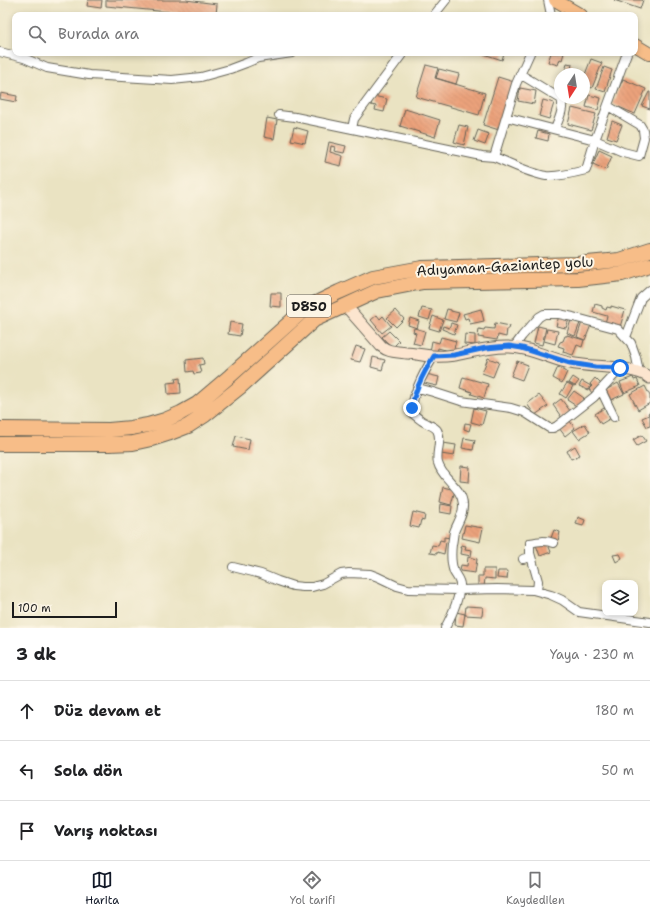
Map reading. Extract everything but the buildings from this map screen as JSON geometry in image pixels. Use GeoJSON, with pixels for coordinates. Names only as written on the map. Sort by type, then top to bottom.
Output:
{"type":"FeatureCollection","features":[{"type":"Feature","properties":{"kind":"highway","name":"Adıyaman-Gaziantep yolu"},"geometry":{"type":"LineString","coordinates":[[0,429],[109,430],[148,425],[181,414],[197,404],[306,308],[373,277],[422,268],[577,264],[619,260],[650,250]]}},
{"type":"Feature","properties":{"kind":"highway","name":"Adıyaman-Gaziantep yolu"},"geometry":{"type":"LineString","coordinates":[[0,444],[109,444],[145,440],[176,431],[188,426],[205,415],[240,387],[314,320],[345,304],[377,291],[423,282],[578,279],[622,274],[650,265]]}},
{"type":"Feature","properties":{"kind":"main road"},"geometry":{"type":"LineString","coordinates":[[555,0],[577,12]]}},
{"type":"Feature","properties":{"kind":"main road"},"geometry":{"type":"LineString","coordinates":[[638,48],[650,54]]}},
{"type":"Feature","properties":{"kind":"street"},"geometry":{"type":"LineString","coordinates":[[436,12],[446,0]]}},
{"type":"Feature","properties":{"kind":"street"},"geometry":{"type":"LineString","coordinates":[[548,0],[550,12]]}},
{"type":"Feature","properties":{"kind":"street"},"geometry":{"type":"LineString","coordinates":[[0,52],[12,55]]}},
{"type":"Feature","properties":{"kind":"street"},"geometry":{"type":"LineString","coordinates":[[16,56],[47,68],[89,76],[172,80],[201,77],[230,70],[258,58],[272,56]]}},
{"type":"Feature","properties":{"kind":"street"},"geometry":{"type":"LineString","coordinates":[[352,129],[354,119],[401,56]]}},
{"type":"Feature","properties":{"kind":"street"},"geometry":{"type":"LineString","coordinates":[[494,157],[516,84],[529,56]]}},
{"type":"Feature","properties":{"kind":"street"},"geometry":{"type":"LineString","coordinates":[[279,115],[295,117],[482,156],[494,157],[533,173],[547,176],[568,174],[586,170],[595,140],[626,56]]}},
{"type":"Feature","properties":{"kind":"street"},"geometry":{"type":"LineString","coordinates":[[520,74],[561,99],[563,103],[555,130]]}},
{"type":"Feature","properties":{"kind":"street"},"geometry":{"type":"LineString","coordinates":[[506,117],[595,140],[623,152],[639,156],[644,138],[643,130],[640,125],[608,106]]}},
{"type":"Feature","properties":{"kind":"street"},"geometry":{"type":"LineString","coordinates":[[626,337],[641,298],[650,290]]}},
{"type":"Feature","properties":{"kind":"street"},"geometry":{"type":"LineString","coordinates":[[345,304],[387,351],[434,356],[454,355],[486,348],[509,346],[522,348],[570,363],[595,367],[620,368],[639,372],[650,378]]}},
{"type":"Feature","properties":{"kind":"street"},"geometry":{"type":"LineString","coordinates":[[514,347],[534,322],[544,314],[573,316],[618,329],[631,343],[639,372]]}},
{"type":"Feature","properties":{"kind":"street"},"geometry":{"type":"LineString","coordinates":[[434,356],[425,370],[418,388],[413,402],[412,413],[425,423],[433,426],[437,431],[439,436],[437,454],[438,464],[442,472],[460,494],[464,503],[463,512],[454,533],[452,546],[454,572],[460,585],[457,603],[445,628]]}},
{"type":"Feature","properties":{"kind":"street"},"geometry":{"type":"LineString","coordinates":[[418,388],[461,401],[511,408],[524,412],[549,428],[553,428],[583,406],[601,390],[620,368]]}},
{"type":"Feature","properties":{"kind":"street"},"geometry":{"type":"LineString","coordinates":[[601,390],[614,417]]}},
{"type":"Feature","properties":{"kind":"street"},"geometry":{"type":"LineString","coordinates":[[537,591],[538,580],[527,558],[530,553],[530,544],[539,541],[554,543]]}},
{"type":"Feature","properties":{"kind":"street"},"geometry":{"type":"LineString","coordinates":[[233,568],[261,574],[293,586],[302,587],[312,587],[323,584],[341,574],[350,573],[378,576],[397,586],[408,588],[533,590],[562,600],[579,612],[650,622]]}},
{"type":"Feature","properties":{"kind":"route"},"geometry":{"type":"LineString","coordinates":[[412,408],[425,370],[434,356],[454,355],[486,348],[509,346],[522,348],[570,363],[595,367],[620,368]]}}]}
